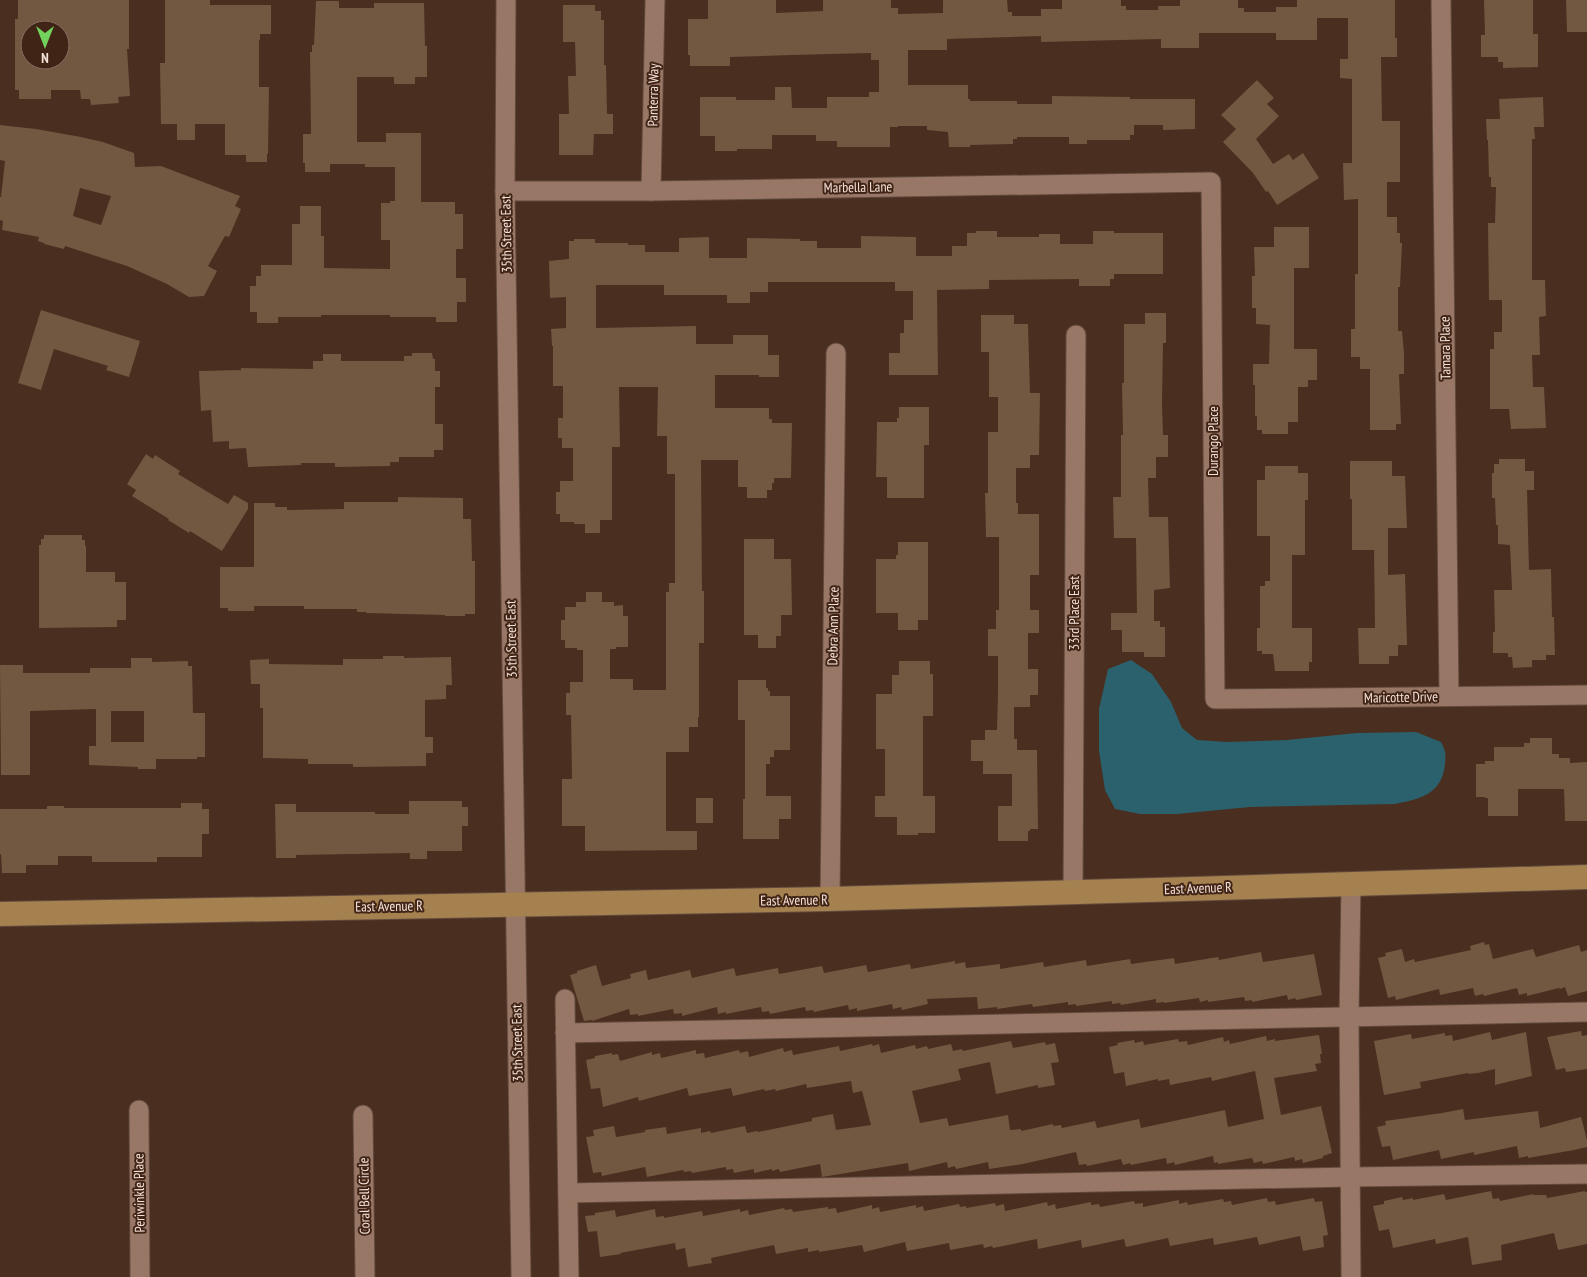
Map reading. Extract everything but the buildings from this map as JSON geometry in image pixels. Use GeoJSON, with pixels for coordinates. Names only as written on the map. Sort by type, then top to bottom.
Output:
{"type":"FeatureCollection","features":[{"type":"Feature","properties":{"kind":"main road","name":"East Avenue R"},"geometry":{"type":"LineString","coordinates":[[0,914],[235,908],[830,900],[1587,877]]}},
{"type":"Feature","properties":{"kind":"street","name":"35th Street East"},"geometry":{"type":"LineString","coordinates":[[506,0],[505,191],[521,1277]]}},
{"type":"Feature","properties":{"kind":"street","name":"Panterra Way"},"geometry":{"type":"LineString","coordinates":[[651,191],[655,0]]}},
{"type":"Feature","properties":{"kind":"street","name":"Tamara Place"},"geometry":{"type":"LineString","coordinates":[[1441,0],[1449,696]]}},
{"type":"Feature","properties":{"kind":"street","name":"Marbella Lane"},"geometry":{"type":"LineString","coordinates":[[505,191],[651,191],[1211,182]]}},
{"type":"Feature","properties":{"kind":"street","name":"Durango Place"},"geometry":{"type":"LineString","coordinates":[[1211,182],[1215,699]]}},
{"type":"Feature","properties":{"kind":"street","name":"33rd Place East"},"geometry":{"type":"LineString","coordinates":[[1073,892],[1076,335]]}},
{"type":"Feature","properties":{"kind":"street","name":"Debra Ann Place"},"geometry":{"type":"LineString","coordinates":[[830,900],[836,353]]}},
{"type":"Feature","properties":{"kind":"street","name":"Maricotte Drive"},"geometry":{"type":"LineString","coordinates":[[1215,699],[1587,695]]}},
{"type":"Feature","properties":{"kind":"street"},"geometry":{"type":"LineString","coordinates":[[1350,883],[1351,1277]]}},
{"type":"Feature","properties":{"kind":"street"},"geometry":{"type":"LineString","coordinates":[[565,1000],[569,1277]]}},
{"type":"Feature","properties":{"kind":"street"},"geometry":{"type":"LineString","coordinates":[[565,1033],[1587,1012]]}},
{"type":"Feature","properties":{"kind":"street","name":"Periwinkle Place"},"geometry":{"type":"LineString","coordinates":[[138,1110],[140,1277]]}},
{"type":"Feature","properties":{"kind":"street","name":"Coral Bell Circle"},"geometry":{"type":"LineString","coordinates":[[363,1116],[364,1277]]}},
{"type":"Feature","properties":{"kind":"street"},"geometry":{"type":"LineString","coordinates":[[568,1193],[1587,1174]]}},
{"type":"Feature","properties":{"kind":"water"},"geometry":{"type":"Polygon","coordinates":[[[1131,660],[1152,674],[1171,702],[1182,728],[1197,740],[1227,742],[1287,740],[1357,733],[1416,732],[1441,742],[1445,751],[1445,764],[1440,782],[1435,789],[1421,797],[1395,804],[1250,807],[1177,814],[1140,814],[1115,809],[1105,790],[1099,751],[1099,709],[1108,669],[1131,660]]]}}]}
